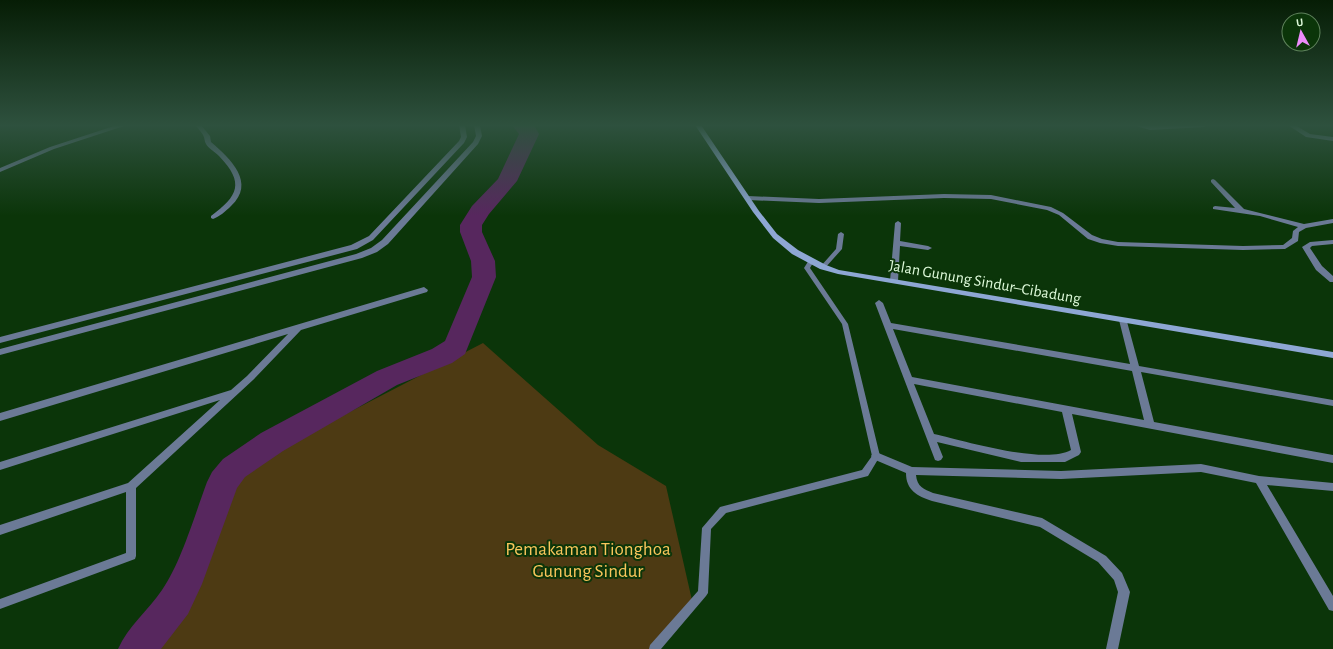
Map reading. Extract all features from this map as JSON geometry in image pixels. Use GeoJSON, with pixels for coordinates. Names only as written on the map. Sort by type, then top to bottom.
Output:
{"type":"FeatureCollection","features":[{"type":"Feature","properties":{"kind":"street"},"geometry":{"type":"LineString","coordinates":[[0,170],[35,155]]}},
{"type":"Feature","properties":{"kind":"street"},"geometry":{"type":"LineString","coordinates":[[213,217],[231,203],[237,196],[240,189],[238,178],[223,155]]}},
{"type":"Feature","properties":{"kind":"street"},"geometry":{"type":"LineString","coordinates":[[0,340],[354,246],[372,238],[450,155]]}},
{"type":"Feature","properties":{"kind":"street"},"geometry":{"type":"LineString","coordinates":[[0,352],[352,258],[374,250],[386,242],[465,155]]}},
{"type":"Feature","properties":{"kind":"street","name":"Jalan Gunung Sindur–Cibadung"},"geometry":{"type":"LineString","coordinates":[[719,155],[756,212],[775,236],[795,252],[823,267],[838,272],[1333,355]]}},
{"type":"Feature","properties":{"kind":"street"},"geometry":{"type":"LineString","coordinates":[[1213,181],[1241,210]]}},
{"type":"Feature","properties":{"kind":"street"},"geometry":{"type":"LineString","coordinates":[[748,198],[819,202],[944,196],[991,197],[1049,208],[1061,214],[1090,237],[1100,241],[1118,244],[1243,248],[1285,247],[1296,239],[1296,231],[1304,226],[1333,221]]}},
{"type":"Feature","properties":{"kind":"street"},"geometry":{"type":"LineString","coordinates":[[1215,208],[1241,210],[1269,215],[1304,226]]}},
{"type":"Feature","properties":{"kind":"street"},"geometry":{"type":"LineString","coordinates":[[894,281],[898,223]]}},
{"type":"Feature","properties":{"kind":"street"},"geometry":{"type":"LineString","coordinates":[[1333,242],[1310,244],[1306,246],[1319,268],[1333,280]]}},
{"type":"Feature","properties":{"kind":"street"},"geometry":{"type":"LineString","coordinates":[[896,244],[928,248]]}},
{"type":"Feature","properties":{"kind":"street"},"geometry":{"type":"LineString","coordinates":[[0,417],[424,290]]}},
{"type":"Feature","properties":{"kind":"street"},"geometry":{"type":"LineString","coordinates":[[880,303],[938,457]]}},
{"type":"Feature","properties":{"kind":"street"},"geometry":{"type":"LineString","coordinates":[[1123,320],[1150,425]]}},
{"type":"Feature","properties":{"kind":"street"},"geometry":{"type":"LineString","coordinates":[[888,325],[1333,402]]}},
{"type":"Feature","properties":{"kind":"street"},"geometry":{"type":"LineString","coordinates":[[0,530],[131,486],[235,392],[300,327]]}},
{"type":"Feature","properties":{"kind":"street"},"geometry":{"type":"LineString","coordinates":[[909,380],[1333,459]]}},
{"type":"Feature","properties":{"kind":"street"},"geometry":{"type":"LineString","coordinates":[[0,466],[235,392]]}},
{"type":"Feature","properties":{"kind":"street"},"geometry":{"type":"LineString","coordinates":[[931,437],[1021,458],[1065,458],[1076,452],[1066,409]]}},
{"type":"Feature","properties":{"kind":"street"},"geometry":{"type":"LineString","coordinates":[[876,456],[911,471],[1061,475],[1201,468],[1259,480],[1333,487]]}},
{"type":"Feature","properties":{"kind":"street"},"geometry":{"type":"LineString","coordinates":[[911,471],[910,482],[915,489],[932,497],[1042,523],[1102,559],[1118,577],[1124,592],[1112,649]]}},
{"type":"Feature","properties":{"kind":"street"},"geometry":{"type":"LineString","coordinates":[[1259,480],[1333,606]]}},
{"type":"Feature","properties":{"kind":"street"},"geometry":{"type":"LineString","coordinates":[[0,604],[131,556],[131,486]]}},
{"type":"Feature","properties":{"kind":"lane"},"geometry":{"type":"LineString","coordinates":[[823,267],[839,250],[841,234]]}},
{"type":"Feature","properties":{"kind":"lane"},"geometry":{"type":"LineString","coordinates":[[654,649],[703,593],[707,528],[723,510],[865,473],[876,456],[845,324],[807,268],[811,261]]}},
{"type":"Feature","properties":{"kind":"green space","name":"Pemakaman Tionghoa Gunung Sindur"},"geometry":{"type":"Polygon","coordinates":[[[483,343],[598,445],[666,486],[694,609],[660,649],[149,649],[157,644],[189,596],[206,507],[242,447],[340,417],[483,343]]]}},
{"type":"Feature","properties":{"kind":"waterway"},"geometry":{"type":"LineString","coordinates":[[137,649],[175,602],[190,572],[223,482],[234,468],[272,442],[364,390],[387,378],[442,356],[456,347],[484,277],[483,261],[471,232],[471,225],[480,211],[507,181],[519,155]]}}]}
